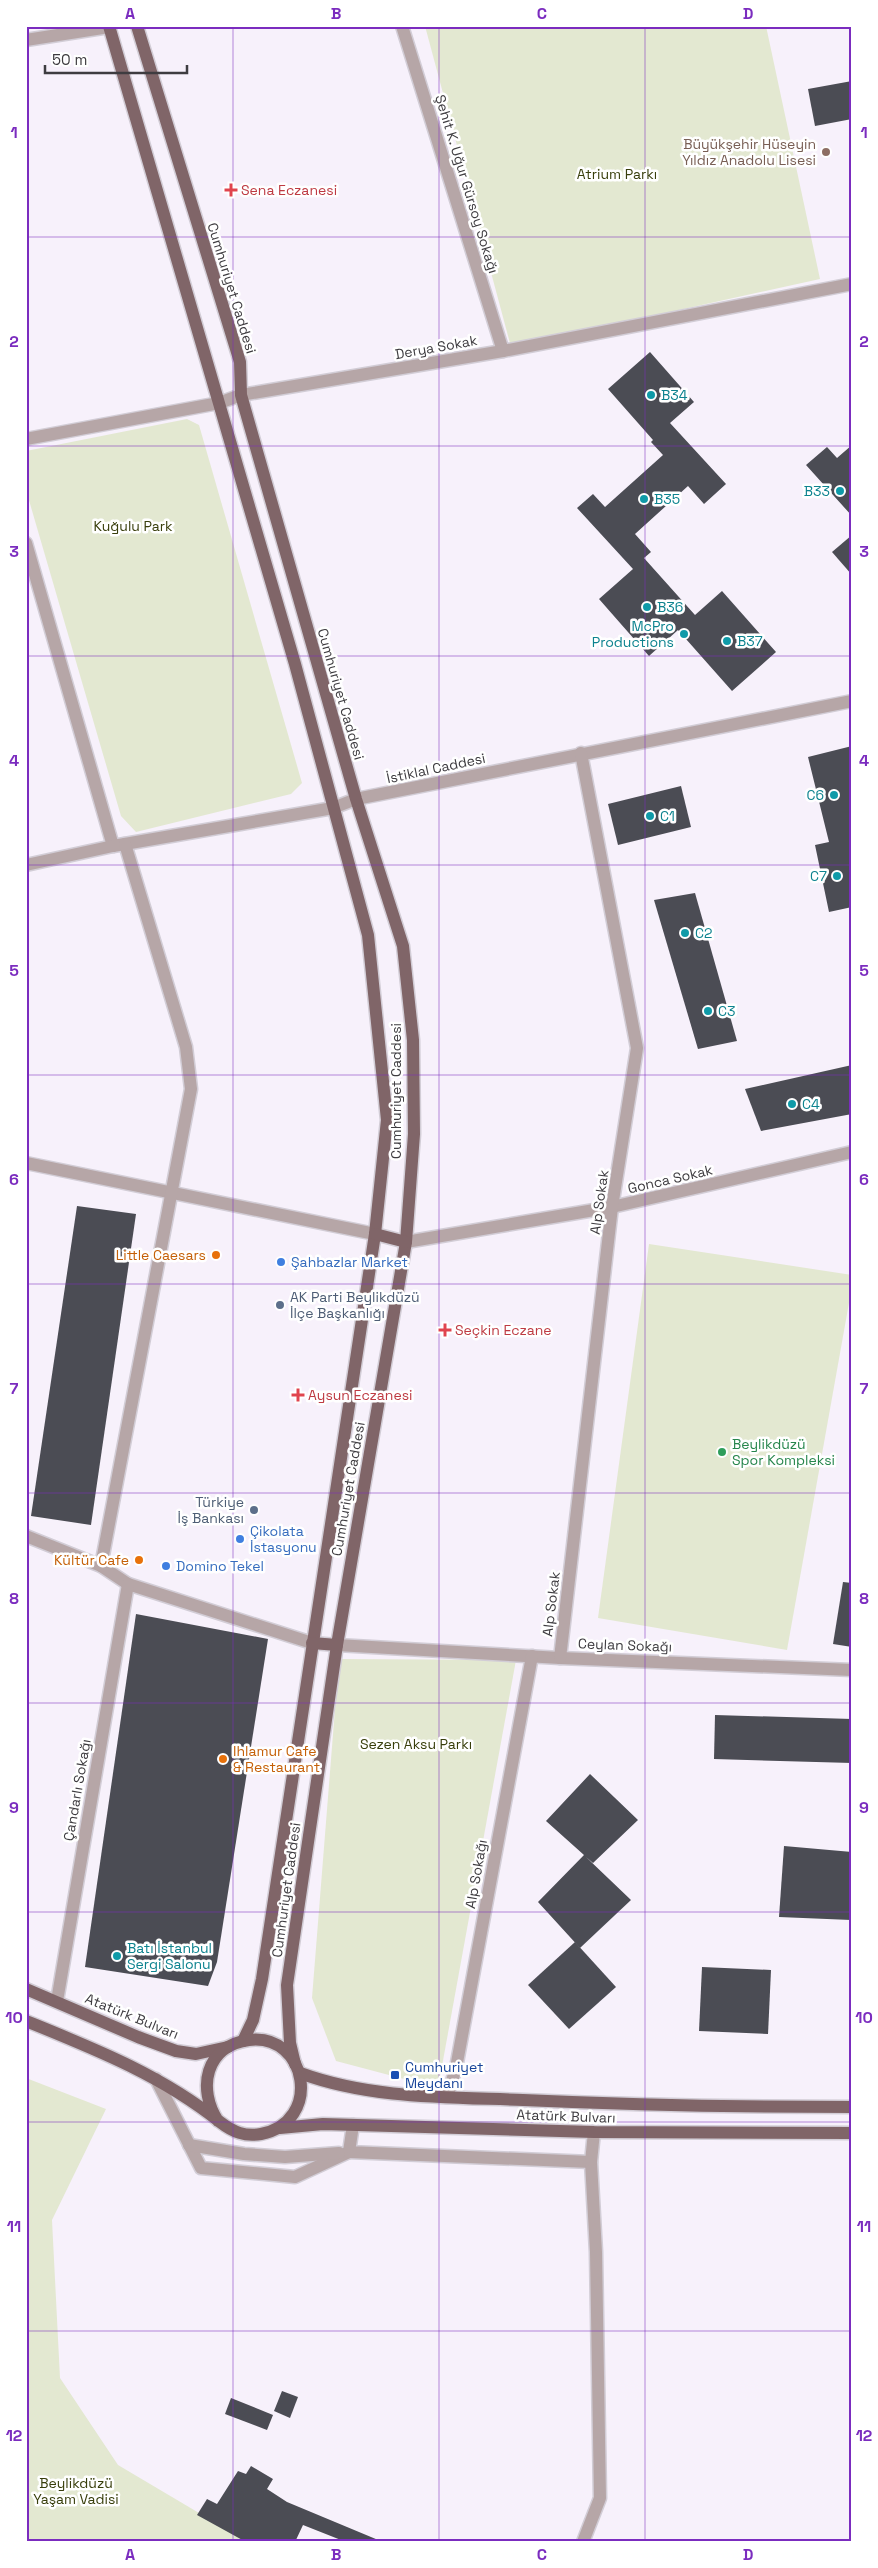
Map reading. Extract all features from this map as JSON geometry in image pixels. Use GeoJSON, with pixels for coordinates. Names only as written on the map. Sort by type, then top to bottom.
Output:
{"type":"FeatureCollection","features":[{"type":"Feature","properties":{"kind":"main road","name":"Cumhuriyet Caddesi"},"geometry":{"type":"LineString","coordinates":[[110,26],[295,664],[332,808],[368,935],[387,1120],[375,1234],[262,1979],[253,2020],[243,2041]]}},
{"type":"Feature","properties":{"kind":"main road","name":"Cumhuriyet Caddesi"},"geometry":{"type":"LineString","coordinates":[[136,26],[240,362],[242,396],[356,800],[403,946],[413,1040],[414,1134],[406,1242],[337,1645],[287,1985],[290,2043],[298,2068]]}},
{"type":"Feature","properties":{"kind":"main road"},"geometry":{"type":"LineString","coordinates":[[375,1234],[406,1242]]}},
{"type":"Feature","properties":{"kind":"main road"},"geometry":{"type":"LineString","coordinates":[[312,1643],[337,1645]]}},
{"type":"Feature","properties":{"kind":"main road","name":"Atatürk Bulvarı"},"geometry":{"type":"LineString","coordinates":[[26,1989],[138,2037],[176,2051],[196,2054],[228,2047]]}},
{"type":"Feature","properties":{"kind":"main road"},"geometry":{"type":"LineString","coordinates":[[26,2021],[127,2063],[177,2091],[218,2120],[238,2133],[251,2136],[280,2128],[296,2111],[301,2098],[298,2068],[278,2047],[265,2041],[243,2041],[228,2047],[216,2059],[206,2084],[210,2108],[218,2120]]}},
{"type":"Feature","properties":{"kind":"main road","name":"Atatürk Bulvarı"},"geometry":{"type":"LineString","coordinates":[[298,2068],[346,2088],[447,2097],[677,2106],[852,2107]]}},
{"type":"Feature","properties":{"kind":"main road","name":"Atatürk Bulvarı"},"geometry":{"type":"LineString","coordinates":[[280,2128],[297,2125],[352,2125],[594,2132],[852,2133]]}},
{"type":"Feature","properties":{"kind":"street"},"geometry":{"type":"LineString","coordinates":[[26,40],[110,26]]}},
{"type":"Feature","properties":{"kind":"street","name":"Şehit K. Uğur Gürsoy Sokağı"},"geometry":{"type":"LineString","coordinates":[[402,26],[503,351]]}},
{"type":"Feature","properties":{"kind":"street","name":"Derya Sokak"},"geometry":{"type":"LineString","coordinates":[[26,439],[219,403],[242,396],[503,351],[852,284]]}},
{"type":"Feature","properties":{"kind":"street"},"geometry":{"type":"LineString","coordinates":[[26,543],[119,845],[186,1047],[191,1089],[101,1566]]}},
{"type":"Feature","properties":{"kind":"street","name":"İstiklal Caddesi"},"geometry":{"type":"LineString","coordinates":[[26,865],[119,845],[332,808],[356,800],[852,701]]}},
{"type":"Feature","properties":{"kind":"street","name":"Alp Sokak"},"geometry":{"type":"LineString","coordinates":[[560,1658],[612,1207],[637,1048],[582,754]]}},
{"type":"Feature","properties":{"kind":"street","name":"Gonca Sokak"},"geometry":{"type":"LineString","coordinates":[[406,1242],[612,1207],[852,1152]]}},
{"type":"Feature","properties":{"kind":"street"},"geometry":{"type":"LineString","coordinates":[[26,1163],[375,1234]]}},
{"type":"Feature","properties":{"kind":"street"},"geometry":{"type":"LineString","coordinates":[[26,1536],[101,1566],[128,1584],[312,1643]]}},
{"type":"Feature","properties":{"kind":"street","name":"Çandarlı Sokağı"},"geometry":{"type":"LineString","coordinates":[[57,2001],[128,1584]]}},
{"type":"Feature","properties":{"kind":"street","name":"Ceylan Sokağı"},"geometry":{"type":"LineString","coordinates":[[337,1645],[560,1658],[852,1670]]}},
{"type":"Feature","properties":{"kind":"street","name":"Alp Sokağı"},"geometry":{"type":"LineString","coordinates":[[447,2097],[456,2068],[532,1656]]}},
{"type":"Feature","properties":{"kind":"street"},"geometry":{"type":"LineString","coordinates":[[156,2078],[201,2168],[295,2176],[349,2152]]}},
{"type":"Feature","properties":{"kind":"street"},"geometry":{"type":"LineString","coordinates":[[349,2152],[352,2125]]}},
{"type":"Feature","properties":{"kind":"street"},"geometry":{"type":"LineString","coordinates":[[584,2542],[600,2498],[598,2331],[591,2162],[594,2132]]}},
{"type":"Feature","properties":{"kind":"street"},"geometry":{"type":"LineString","coordinates":[[189,2144],[244,2154],[285,2157],[349,2152],[591,2162]]}},
{"type":"Feature","properties":{"kind":"green space","name":"Atrium Parkı"},"geometry":{"type":"Polygon","coordinates":[[[425,26],[766,26],[820,279],[511,347],[425,26]]]}},
{"type":"Feature","properties":{"kind":"green space","name":"Kuğulu Park"},"geometry":{"type":"Polygon","coordinates":[[[187,419],[199,425],[302,783],[291,794],[136,832],[121,816],[26,490],[26,451],[187,419]]]}},
{"type":"Feature","properties":{"kind":"green space","name":"Beylikdüzü Spor Kompleksi"},"geometry":{"type":"Polygon","coordinates":[[[649,1244],[852,1275],[852,1286],[787,1650],[598,1618],[649,1244]]]}},
{"type":"Feature","properties":{"kind":"green space","name":"Sezen Aksu Parkı"},"geometry":{"type":"Polygon","coordinates":[[[339,1659],[516,1660],[438,2088],[336,2061],[312,1998],[339,1659]]]}},
{"type":"Feature","properties":{"kind":"green space","name":"Beylikdüzü Yaşam Vadisi"},"geometry":{"type":"Polygon","coordinates":[[[26,2078],[106,2109],[52,2220],[60,2378],[118,2465],[248,2542],[26,2542],[26,2078]]]}},
{"type":"Feature","properties":{"kind":"building"},"geometry":{"type":"Polygon","coordinates":[[[852,81],[852,119],[815,126],[808,89],[852,81]]]}},
{"type":"Feature","properties":{"kind":"building"},"geometry":{"type":"Polygon","coordinates":[[[650,352],[694,402],[670,423],[726,484],[704,504],[688,486],[635,534],[651,552],[644,558],[695,615],[722,591],[776,652],[732,691],[678,630],[649,656],[599,599],[633,569],[577,508],[593,494],[605,507],[663,455],[651,442],[653,440],[608,389],[650,352]]]}},
{"type":"Feature","properties":{"kind":"building","name":"B33"},"geometry":{"type":"Polygon","coordinates":[[[852,445],[852,516],[806,465],[827,447],[837,458],[852,445]]]}},
{"type":"Feature","properties":{"kind":"building"},"geometry":{"type":"Polygon","coordinates":[[[852,535],[852,575],[832,552],[852,535]]]}},
{"type":"Feature","properties":{"kind":"building"},"geometry":{"type":"Polygon","coordinates":[[[852,746],[852,907],[829,912],[815,845],[829,842],[808,757],[852,746]]]}},
{"type":"Feature","properties":{"kind":"building","name":"C1"},"geometry":{"type":"Polygon","coordinates":[[[681,786],[691,827],[618,845],[608,804],[681,786]]]}},
{"type":"Feature","properties":{"kind":"building"},"geometry":{"type":"Polygon","coordinates":[[[695,893],[737,1041],[698,1049],[654,900],[695,893]]]}},
{"type":"Feature","properties":{"kind":"building","name":"C4"},"geometry":{"type":"Polygon","coordinates":[[[852,1065],[852,1114],[761,1131],[745,1089],[852,1065]]]}},
{"type":"Feature","properties":{"kind":"building"},"geometry":{"type":"Polygon","coordinates":[[[77,1206],[136,1214],[91,1525],[31,1516],[77,1206]]]}},
{"type":"Feature","properties":{"kind":"building"},"geometry":{"type":"Polygon","coordinates":[[[843,1582],[852,1583],[852,1647],[833,1644],[843,1582]]]}},
{"type":"Feature","properties":{"kind":"building"},"geometry":{"type":"Polygon","coordinates":[[[136,1614],[268,1639],[217,1962],[208,1986],[85,1967],[136,1614]]]}},
{"type":"Feature","properties":{"kind":"building"},"geometry":{"type":"Polygon","coordinates":[[[715,1715],[852,1719],[852,1763],[714,1759],[715,1715]]]}},
{"type":"Feature","properties":{"kind":"building"},"geometry":{"type":"Polygon","coordinates":[[[590,1774],[638,1820],[593,1863],[586,1857],[631,1900],[580,1948],[538,1902],[584,1855],[546,1821],[590,1774]]]}},
{"type":"Feature","properties":{"kind":"building"},"geometry":{"type":"Polygon","coordinates":[[[784,1846],[852,1852],[851,1920],[779,1917],[784,1846]]]}},
{"type":"Feature","properties":{"kind":"building"},"geometry":{"type":"Polygon","coordinates":[[[575,1942],[616,1987],[569,2029],[528,1985],[575,1942]]]}},
{"type":"Feature","properties":{"kind":"building"},"geometry":{"type":"Polygon","coordinates":[[[702,1967],[771,1970],[768,2034],[699,2031],[702,1967]]]}},
{"type":"Feature","properties":{"kind":"building"},"geometry":{"type":"Polygon","coordinates":[[[282,2391],[298,2397],[290,2418],[274,2411],[282,2391]]]}},
{"type":"Feature","properties":{"kind":"building"},"geometry":{"type":"Polygon","coordinates":[[[231,2398],[273,2415],[267,2430],[225,2414],[231,2398]]]}},
{"type":"Feature","properties":{"kind":"building"},"geometry":{"type":"Polygon","coordinates":[[[251,2466],[273,2479],[267,2489],[287,2502],[383,2542],[346,2542],[303,2525],[295,2542],[246,2542],[197,2515],[207,2499],[217,2504],[238,2471],[246,2474],[251,2466]]]}},
{"type":"Feature","properties":{"kind":"place","name":"Büyükşehir Hüseyin Yıldız Anadolu Lisesi"},"geometry":{"type":"Point","coordinates":[826,152]}},
{"type":"Feature","properties":{"kind":"place","name":"Sena Eczanesi"},"geometry":{"type":"Point","coordinates":[231,190]}},
{"type":"Feature","properties":{"kind":"place","name":"B34"},"geometry":{"type":"Point","coordinates":[651,395]}},
{"type":"Feature","properties":{"kind":"place","name":"B33"},"geometry":{"type":"Point","coordinates":[840,491]}},
{"type":"Feature","properties":{"kind":"place","name":"B35"},"geometry":{"type":"Point","coordinates":[644,499]}},
{"type":"Feature","properties":{"kind":"place","name":"B36"},"geometry":{"type":"Point","coordinates":[647,607]}},
{"type":"Feature","properties":{"kind":"place","name":"McPro Productions"},"geometry":{"type":"Point","coordinates":[684,634]}},
{"type":"Feature","properties":{"kind":"place","name":"B37"},"geometry":{"type":"Point","coordinates":[727,641]}},
{"type":"Feature","properties":{"kind":"place","name":"C6"},"geometry":{"type":"Point","coordinates":[834,795]}},
{"type":"Feature","properties":{"kind":"place","name":"C1"},"geometry":{"type":"Point","coordinates":[650,816]}},
{"type":"Feature","properties":{"kind":"place","name":"C7"},"geometry":{"type":"Point","coordinates":[837,876]}},
{"type":"Feature","properties":{"kind":"place","name":"C2"},"geometry":{"type":"Point","coordinates":[685,933]}},
{"type":"Feature","properties":{"kind":"place","name":"C3"},"geometry":{"type":"Point","coordinates":[708,1011]}},
{"type":"Feature","properties":{"kind":"place","name":"C4"},"geometry":{"type":"Point","coordinates":[792,1104]}},
{"type":"Feature","properties":{"kind":"place","name":"Little Caesars"},"geometry":{"type":"Point","coordinates":[216,1255]}},
{"type":"Feature","properties":{"kind":"place","name":"Şahbazlar Market"},"geometry":{"type":"Point","coordinates":[281,1262]}},
{"type":"Feature","properties":{"kind":"place","name":"AK Parti Beylikdüzü İlçe Başkanlığı"},"geometry":{"type":"Point","coordinates":[280,1305]}},
{"type":"Feature","properties":{"kind":"place","name":"Seçkin Eczane"},"geometry":{"type":"Point","coordinates":[445,1330]}},
{"type":"Feature","properties":{"kind":"place","name":"Aysun Eczanesi"},"geometry":{"type":"Point","coordinates":[298,1395]}},
{"type":"Feature","properties":{"kind":"place","name":"Beylikdüzü Spor Kompleksi"},"geometry":{"type":"Point","coordinates":[722,1452]}},
{"type":"Feature","properties":{"kind":"place","name":"Türkiye İş Bankası"},"geometry":{"type":"Point","coordinates":[254,1510]}},
{"type":"Feature","properties":{"kind":"place","name":"Çikolata İstasyonu"},"geometry":{"type":"Point","coordinates":[240,1539]}},
{"type":"Feature","properties":{"kind":"place","name":"Kültür Cafe"},"geometry":{"type":"Point","coordinates":[139,1560]}},
{"type":"Feature","properties":{"kind":"place","name":"Domino Tekel"},"geometry":{"type":"Point","coordinates":[166,1566]}},
{"type":"Feature","properties":{"kind":"place","name":"Ihlamur Cafe & Restaurant"},"geometry":{"type":"Point","coordinates":[223,1759]}},
{"type":"Feature","properties":{"kind":"place","name":"Batı İstanbul Sergi Salonu"},"geometry":{"type":"Point","coordinates":[117,1956]}},
{"type":"Feature","properties":{"kind":"place","name":"Cumhuriyet Meydanı"},"geometry":{"type":"Point","coordinates":[395,2075]}}]}
